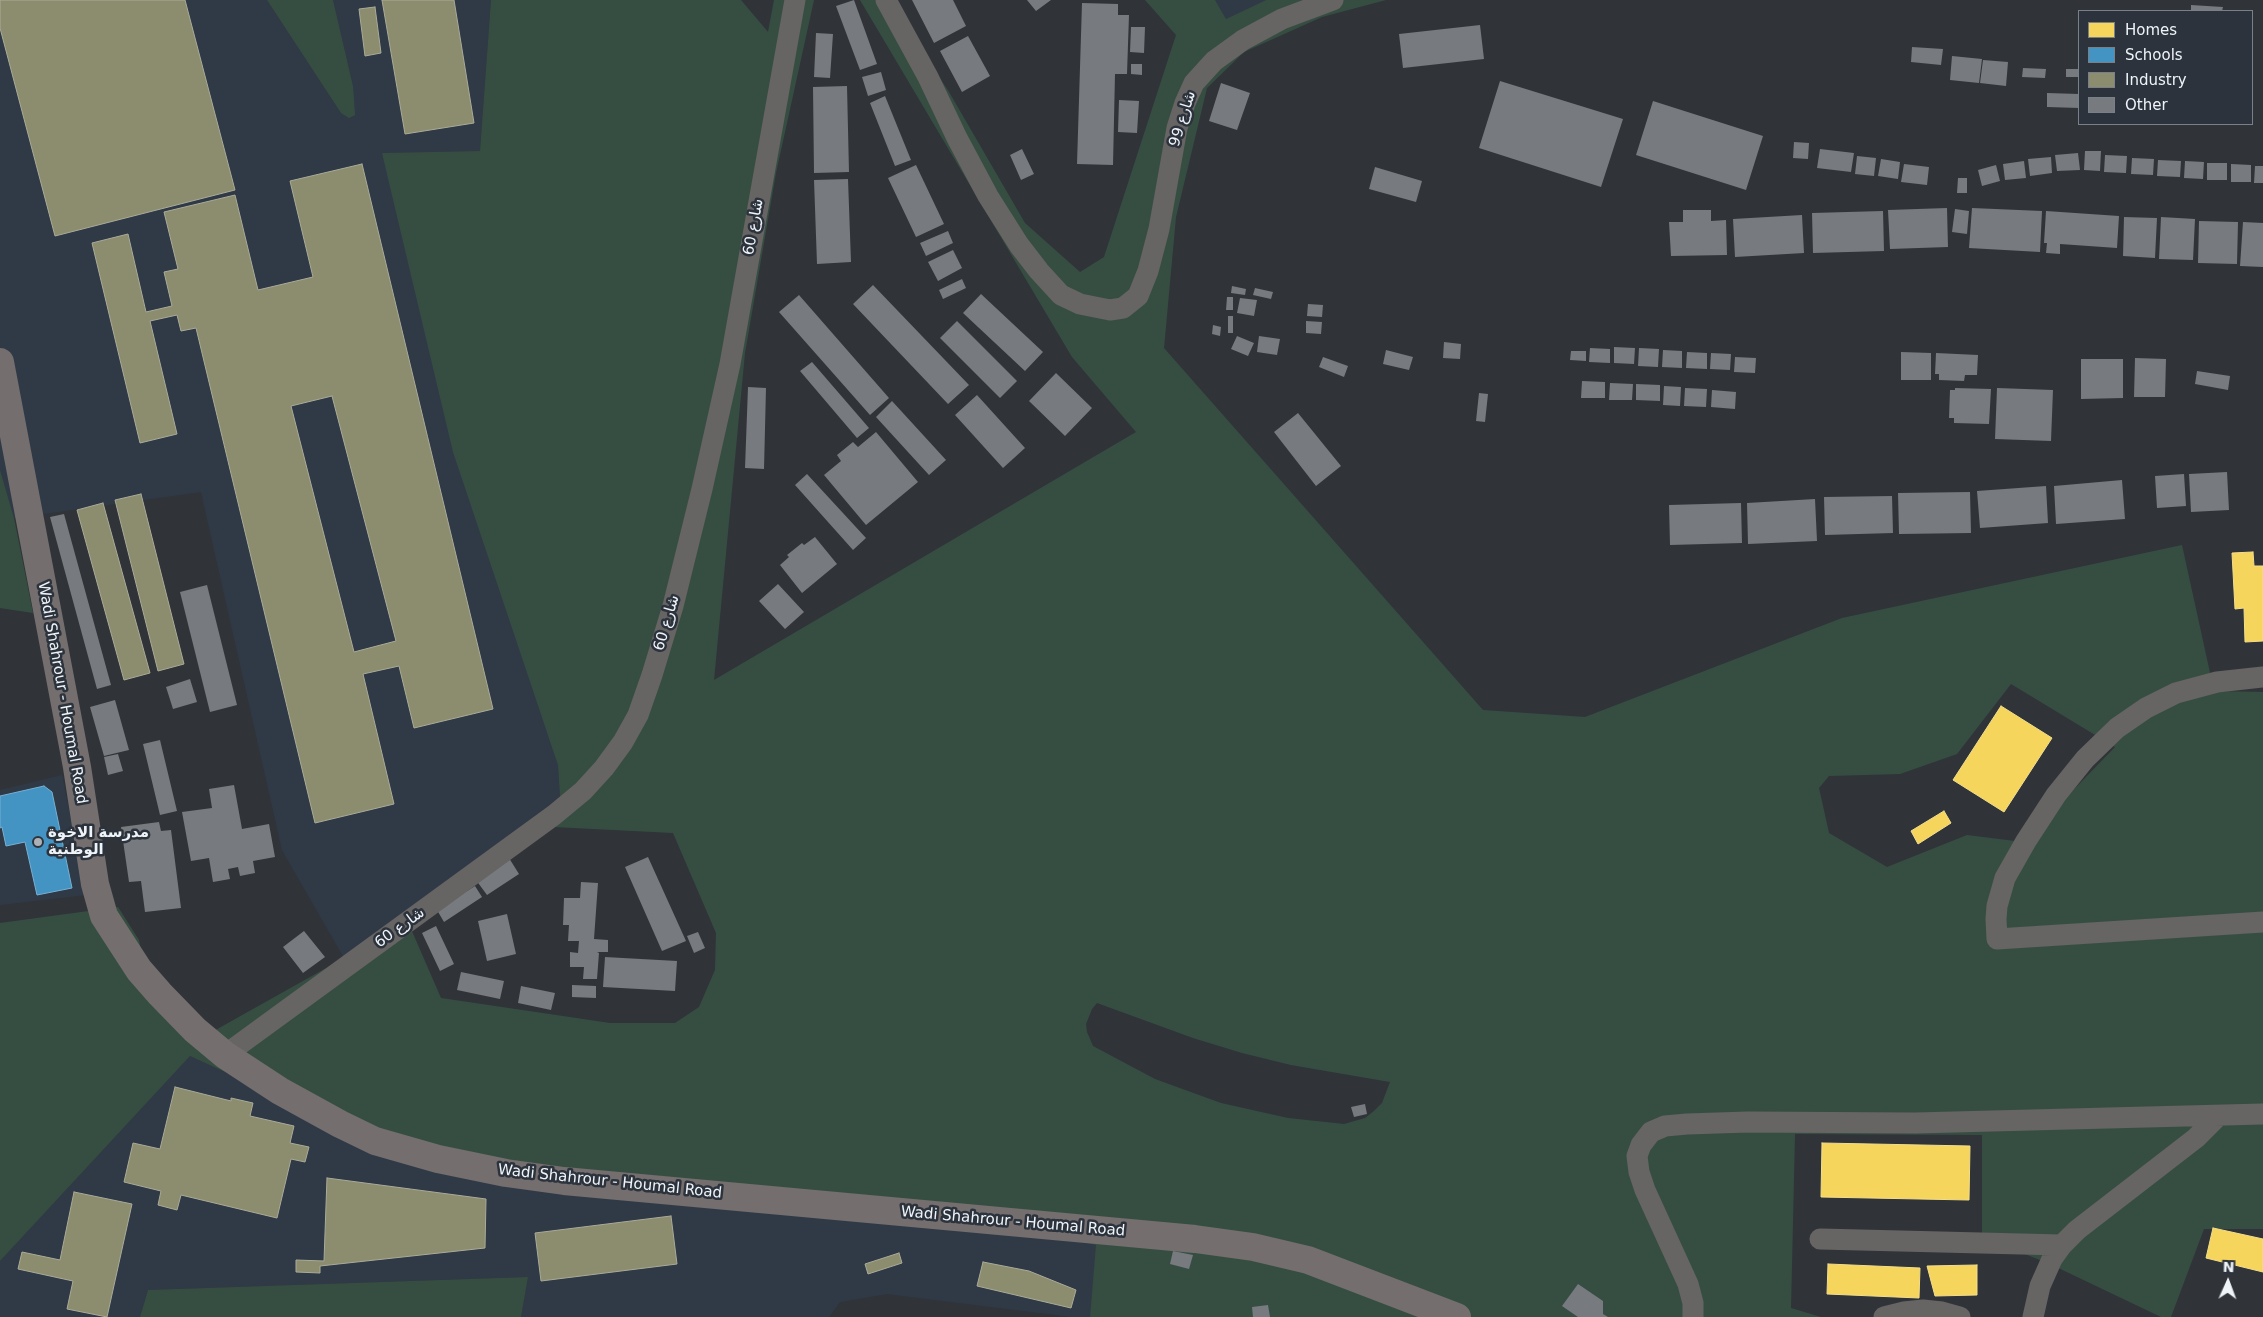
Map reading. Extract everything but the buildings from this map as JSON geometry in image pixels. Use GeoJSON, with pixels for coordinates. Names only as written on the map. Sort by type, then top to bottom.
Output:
{"type":"FeatureCollection","features":[{"type":"Feature","properties":{"kind":"main road","name":"Wadi Shahrour - Houmal Road"},"geometry":{"type":"LineString","coordinates":[[0,362],[77,767],[96,884],[104,916],[139,970],[195,1030],[225,1056],[280,1091],[375,1141],[438,1159],[506,1173],[564,1181],[1185,1238],[1253,1247],[1308,1260],[1458,1317]]}},
{"type":"Feature","properties":{"kind":"street","name":"شارع 60"},"geometry":{"type":"LineString","coordinates":[[225,1056],[554,815],[584,791],[623,742],[638,714],[652,675],[672,606],[704,479],[730,364],[795,0]]}},
{"type":"Feature","properties":{"kind":"street","name":"شارع 99"},"geometry":{"type":"LineString","coordinates":[[886,0],[928,77],[957,138],[988,196],[1039,271],[1061,295],[1080,304],[1110,310],[1123,308],[1138,296],[1148,271],[1159,229],[1177,128],[1194,83],[1214,61],[1243,40],[1282,19],[1333,0]]}},
{"type":"Feature","properties":{"kind":"street"},"geometry":{"type":"LineString","coordinates":[[2263,677],[2217,682],[2176,693],[2146,708],[2117,728],[2085,760],[2056,795],[2026,841],[2005,878],[1997,906],[1996,919],[1998,939],[2263,922]]}},
{"type":"Feature","properties":{"kind":"street"},"geometry":{"type":"LineString","coordinates":[[1693,1317],[1688,1284],[1645,1190],[1639,1172],[1637,1156],[1641,1145],[1651,1132],[1665,1126],[1739,1122],[1915,1124],[2263,1114]]}},
{"type":"Feature","properties":{"kind":"street"},"geometry":{"type":"LineString","coordinates":[[2033,1317],[2040,1286],[2052,1259],[2062,1245],[2084,1225],[2196,1138],[2218,1116]]}},
{"type":"Feature","properties":{"kind":"street"},"geometry":{"type":"LineString","coordinates":[[1820,1239],[2062,1245]]}},
{"type":"Feature","properties":{"kind":"street"},"geometry":{"type":"LineString","coordinates":[[1884,1317],[1923,1310],[1942,1312],[1960,1317]]}},
{"type":"Feature","properties":{"kind":"shaded area"},"geometry":{"type":"Polygon","coordinates":[[[0,0],[267,0],[341,113],[353,86],[333,0],[491,0],[480,151],[382,153],[558,765],[560,797],[344,958],[282,850],[201,492],[14,518],[0,470],[0,0]]]}},
{"type":"Feature","properties":{"kind":"shaded area"},"geometry":{"type":"Polygon","coordinates":[[[1215,0],[1266,0],[1226,19],[1215,0]]]}},
{"type":"Feature","properties":{"kind":"shaded area","name":"مدرسة الاخوة الوطنية"},"geometry":{"type":"Polygon","coordinates":[[[62,775],[86,895],[0,905],[0,790],[62,775]]]}},
{"type":"Feature","properties":{"kind":"shaded area"},"geometry":{"type":"Polygon","coordinates":[[[190,1056],[367,1137],[1027,1230],[1097,1245],[1090,1317],[1072,1317],[887,1294],[840,1302],[829,1317],[521,1317],[528,1277],[148,1290],[140,1317],[0,1317],[0,1261],[190,1056]]]}},
{"type":"Feature","properties":{"kind":"green space"},"geometry":{"type":"Polygon","coordinates":[[[267,0],[333,0],[353,86],[355,115],[349,118],[341,113],[267,0]]]}},
{"type":"Feature","properties":{"kind":"green space"},"geometry":{"type":"Polygon","coordinates":[[[491,0],[741,0],[768,32],[774,0],[814,0],[776,173],[745,353],[714,680],[1136,432],[1072,357],[860,0],[889,0],[949,92],[1025,223],[1080,272],[1104,257],[1176,35],[1145,0],[1215,0],[1226,19],[1266,0],[1386,0],[1322,17],[1244,52],[1207,88],[1176,217],[1164,348],[1483,710],[1585,717],[1842,618],[2182,545],[2214,691],[2263,692],[2263,1229],[2204,1229],[2171,1317],[2161,1317],[2050,1264],[1982,1237],[1982,1135],[1795,1134],[1791,1308],[1821,1317],[1090,1317],[1096,1245],[1027,1230],[535,1183],[367,1137],[190,1056],[0,1261],[0,923],[118,907],[139,940],[142,955],[212,1032],[344,958],[411,929],[441,998],[610,1023],[675,1023],[699,1007],[715,970],[716,933],[673,833],[554,827],[560,797],[558,765],[453,452],[382,153],[480,151],[491,0]],[[2011,684],[1957,754],[1900,774],[1829,776],[1819,788],[1829,833],[1887,867],[1967,835],[2023,842],[2115,747],[2011,684]],[[1097,1003],[1092,1009],[1086,1024],[1093,1046],[1155,1079],[1221,1103],[1288,1118],[1344,1124],[1365,1118],[1374,1111],[1382,1103],[1390,1082],[1291,1065],[1242,1053],[1193,1038],[1097,1003]]]}},
{"type":"Feature","properties":{"kind":"green space"},"geometry":{"type":"Polygon","coordinates":[[[0,470],[14,518],[33,613],[0,608],[0,470]]]}},
{"type":"Feature","properties":{"kind":"green space"},"geometry":{"type":"Polygon","coordinates":[[[528,1277],[521,1317],[140,1317],[148,1290],[528,1277]]]}},
{"type":"Feature","properties":{"kind":"place","name":"مدرسة الاخوة الوطنية"},"geometry":{"type":"Point","coordinates":[38,842]}}]}
